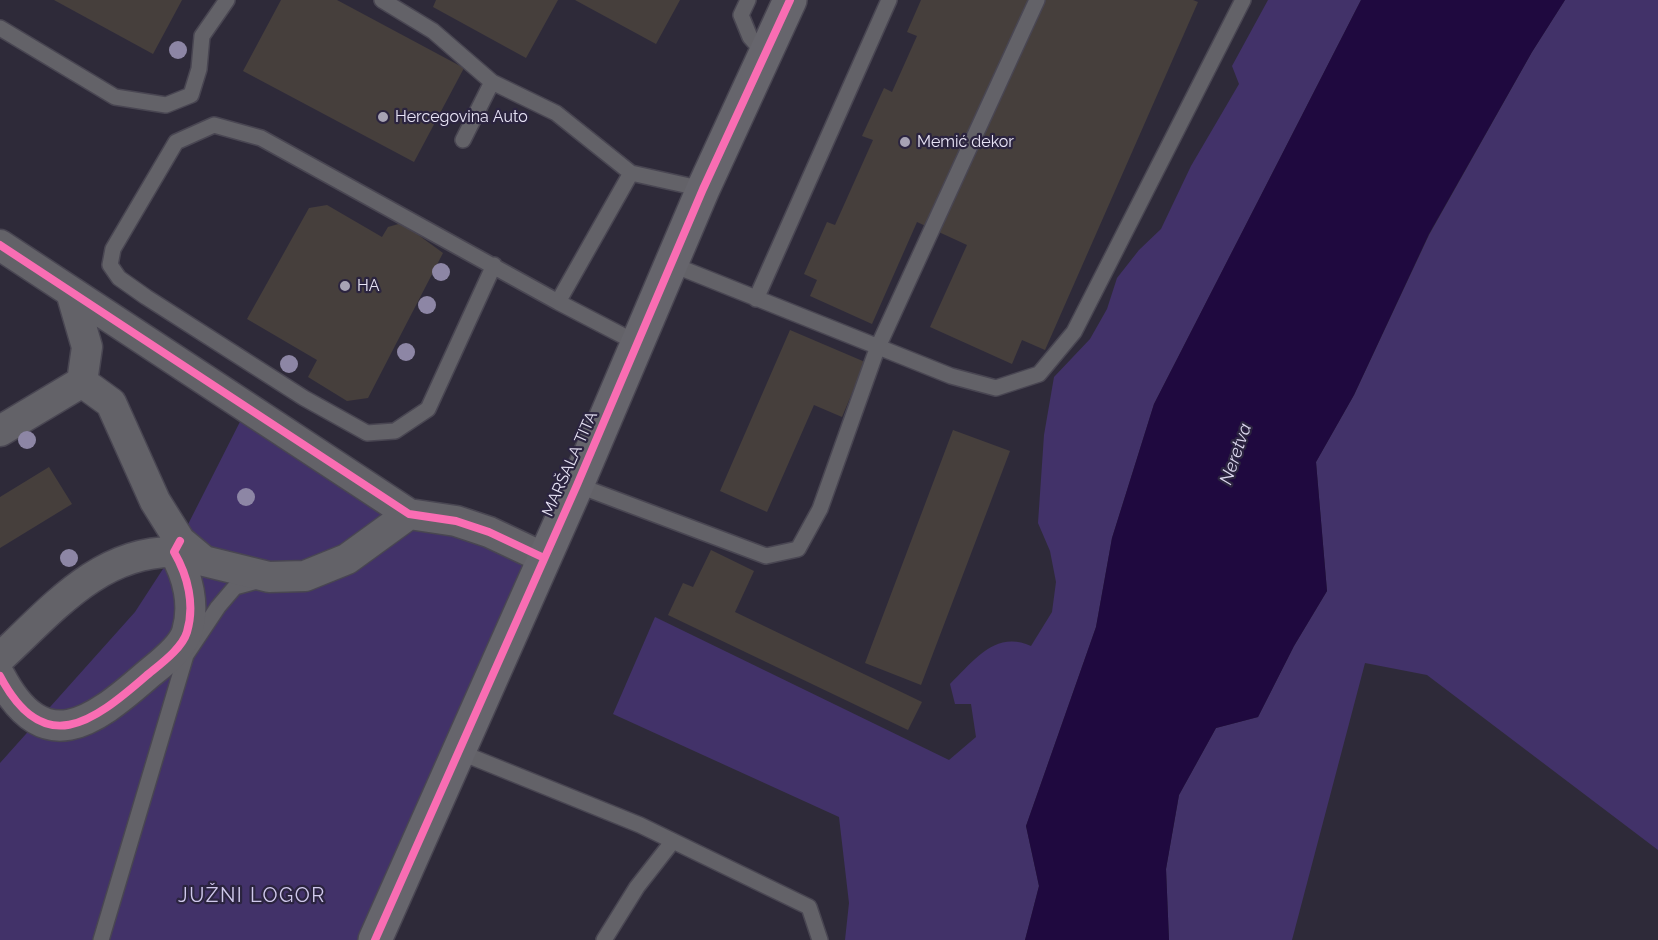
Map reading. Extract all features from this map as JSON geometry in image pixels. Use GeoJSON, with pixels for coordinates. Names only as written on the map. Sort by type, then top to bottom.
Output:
{"type":"FeatureCollection","features":[{"type":"Feature","properties":{"kind":"street","name":"MARŠALA TITA"},"geometry":{"type":"LineString","coordinates":[[375,940],[542,557],[577,485],[703,189],[790,0]]}},
{"type":"Feature","properties":{"kind":"street"},"geometry":{"type":"LineString","coordinates":[[0,245],[409,514],[456,521],[489,532],[542,557]]}},
{"type":"Feature","properties":{"kind":"street"},"geometry":{"type":"LineString","coordinates":[[71,292],[87,347],[82,382]]}},
{"type":"Feature","properties":{"kind":"street"},"geometry":{"type":"LineString","coordinates":[[0,431],[82,382]]}},
{"type":"Feature","properties":{"kind":"street"},"geometry":{"type":"LineString","coordinates":[[0,676],[28,716],[44,725],[67,727],[92,717],[129,691],[175,649],[186,645],[191,607],[185,572],[177,547],[111,403],[82,382]]}},
{"type":"Feature","properties":{"kind":"street"},"geometry":{"type":"LineString","coordinates":[[0,658],[74,588],[97,572],[132,556],[177,547],[204,561],[269,577],[304,576],[347,559],[409,514]]}},
{"type":"Feature","properties":{"kind":"lane"},"geometry":{"type":"LineString","coordinates":[[0,28],[115,97],[166,105],[190,95],[199,69],[202,36],[227,0]]}},
{"type":"Feature","properties":{"kind":"lane"},"geometry":{"type":"LineString","coordinates":[[382,0],[433,30],[492,82],[556,113],[631,173],[703,189]]}},
{"type":"Feature","properties":{"kind":"lane"},"geometry":{"type":"LineString","coordinates":[[748,0],[741,15],[750,37],[765,54]]}},
{"type":"Feature","properties":{"kind":"lane"},"geometry":{"type":"LineString","coordinates":[[756,299],[889,0]]}},
{"type":"Feature","properties":{"kind":"lane"},"geometry":{"type":"LineString","coordinates":[[577,485],[766,556],[798,549],[820,509],[877,349],[1037,0]]}},
{"type":"Feature","properties":{"kind":"lane"},"geometry":{"type":"LineString","coordinates":[[671,264],[877,349],[951,376],[996,388],[1038,374],[1074,332],[1243,0]]}},
{"type":"Feature","properties":{"kind":"lane"},"geometry":{"type":"LineString","coordinates":[[463,140],[492,82]]}},
{"type":"Feature","properties":{"kind":"lane"},"geometry":{"type":"LineString","coordinates":[[494,265],[429,409],[395,431],[367,433],[304,398],[146,297],[119,279],[110,265],[113,249],[176,142],[214,125],[261,138],[494,265],[558,302],[637,343]]}},
{"type":"Feature","properties":{"kind":"lane"},"geometry":{"type":"LineString","coordinates":[[558,302],[631,173]]}},
{"type":"Feature","properties":{"kind":"lane"},"geometry":{"type":"LineString","coordinates":[[101,940],[186,645],[235,587],[269,577]]}},
{"type":"Feature","properties":{"kind":"lane"},"geometry":{"type":"LineString","coordinates":[[457,751],[640,825],[809,907],[820,940]]}},
{"type":"Feature","properties":{"kind":"lane"},"geometry":{"type":"LineString","coordinates":[[604,940],[637,887],[673,841]]}},
{"type":"Feature","properties":{"kind":"shaded area"},"geometry":{"type":"Polygon","coordinates":[[[1268,0],[1361,0],[1154,404],[1112,538],[1096,627],[1026,826],[1039,886],[1025,940],[845,940],[849,903],[839,817],[613,714],[655,617],[949,760],[976,737],[971,704],[955,704],[950,684],[986,650],[996,645],[1018,642],[1031,646],[1052,612],[1056,582],[1050,551],[1038,523],[1044,435],[1054,377],[1090,339],[1107,309],[1117,278],[1139,250],[1161,229],[1191,166],[1239,84],[1232,66],[1268,0]]]}},
{"type":"Feature","properties":{"kind":"shaded area"},"geometry":{"type":"Polygon","coordinates":[[[1565,0],[1658,0],[1658,850],[1427,675],[1365,663],[1292,940],[1169,940],[1166,869],[1179,795],[1216,728],[1258,717],[1294,646],[1327,591],[1316,462],[1354,395],[1429,235],[1532,52],[1565,0]]]}},
{"type":"Feature","properties":{"kind":"shaded area"},"geometry":{"type":"Polygon","coordinates":[[[247,408],[334,465],[542,557],[375,940],[0,940],[0,763],[135,612],[174,552],[247,408]]]}},
{"type":"Feature","properties":{"kind":"water","name":"Neretva"},"geometry":{"type":"Polygon","coordinates":[[[1361,0],[1565,0],[1532,52],[1429,234],[1354,395],[1316,462],[1327,591],[1294,646],[1258,717],[1216,728],[1179,795],[1166,869],[1169,940],[1025,940],[1039,886],[1026,826],[1096,627],[1112,538],[1154,404],[1361,0]]]}},
{"type":"Feature","properties":{"kind":"building"},"geometry":{"type":"Polygon","coordinates":[[[54,0],[182,0],[153,54],[54,0]]]}},
{"type":"Feature","properties":{"kind":"building","name":"Hercegovina Auto"},"geometry":{"type":"Polygon","coordinates":[[[281,0],[337,0],[464,68],[414,162],[243,71],[281,0]]]}},
{"type":"Feature","properties":{"kind":"building","name":"Hercegovina Auto"},"geometry":{"type":"Polygon","coordinates":[[[436,0],[558,0],[526,58],[433,7],[436,0]]]}},
{"type":"Feature","properties":{"kind":"building"},"geometry":{"type":"Polygon","coordinates":[[[575,0],[680,0],[656,44],[575,0]]]}},
{"type":"Feature","properties":{"kind":"building"},"geometry":{"type":"Polygon","coordinates":[[[921,0],[1193,0],[1198,2],[1045,350],[1022,340],[1012,364],[930,327],[967,245],[917,222],[872,324],[810,296],[817,280],[804,274],[827,222],[835,225],[873,140],[862,136],[884,88],[892,92],[917,36],[907,32],[921,0]]]}},
{"type":"Feature","properties":{"kind":"building","name":"HA"},"geometry":{"type":"Polygon","coordinates":[[[327,205],[382,237],[388,227],[402,223],[443,253],[368,398],[347,401],[308,377],[317,360],[247,319],[309,208],[327,205]]]}},
{"type":"Feature","properties":{"kind":"building"},"geometry":{"type":"Polygon","coordinates":[[[790,330],[865,362],[842,417],[814,405],[767,512],[720,491],[790,330]]]}},
{"type":"Feature","properties":{"kind":"building"},"geometry":{"type":"Polygon","coordinates":[[[953,430],[1010,451],[921,685],[865,663],[953,430]]]}},
{"type":"Feature","properties":{"kind":"building"},"geometry":{"type":"Polygon","coordinates":[[[49,467],[72,504],[0,548],[0,497],[49,467]]]}},
{"type":"Feature","properties":{"kind":"building"},"geometry":{"type":"Polygon","coordinates":[[[711,550],[754,571],[735,612],[922,702],[908,730],[668,615],[683,583],[693,587],[711,550]]]}},
{"type":"Feature","properties":{"kind":"cycle path"},"geometry":{"type":"LineString","coordinates":[[375,940],[577,485],[703,189],[790,0]]}},
{"type":"Feature","properties":{"kind":"cycle path"},"geometry":{"type":"LineString","coordinates":[[0,245],[409,514],[456,521],[489,532],[542,557]]}},
{"type":"Feature","properties":{"kind":"cycle path"},"geometry":{"type":"LineString","coordinates":[[0,676],[17,702],[34,718],[51,725],[69,725],[88,719],[107,708],[163,662],[180,644],[187,632],[190,611],[189,591],[174,552],[180,541]]}},
{"type":"Feature","properties":{"kind":"place","name":"Hercegovina Auto"},"geometry":{"type":"Point","coordinates":[383,117]}},
{"type":"Feature","properties":{"kind":"place","name":"Memić dekor"},"geometry":{"type":"Point","coordinates":[905,142]}},
{"type":"Feature","properties":{"kind":"place","name":"HA"},"geometry":{"type":"Point","coordinates":[345,286]}},
{"type":"Feature","properties":{"kind":"district","name":"JUŽNI LOGOR"},"geometry":{"type":"Point","coordinates":[252,896]}}]}
